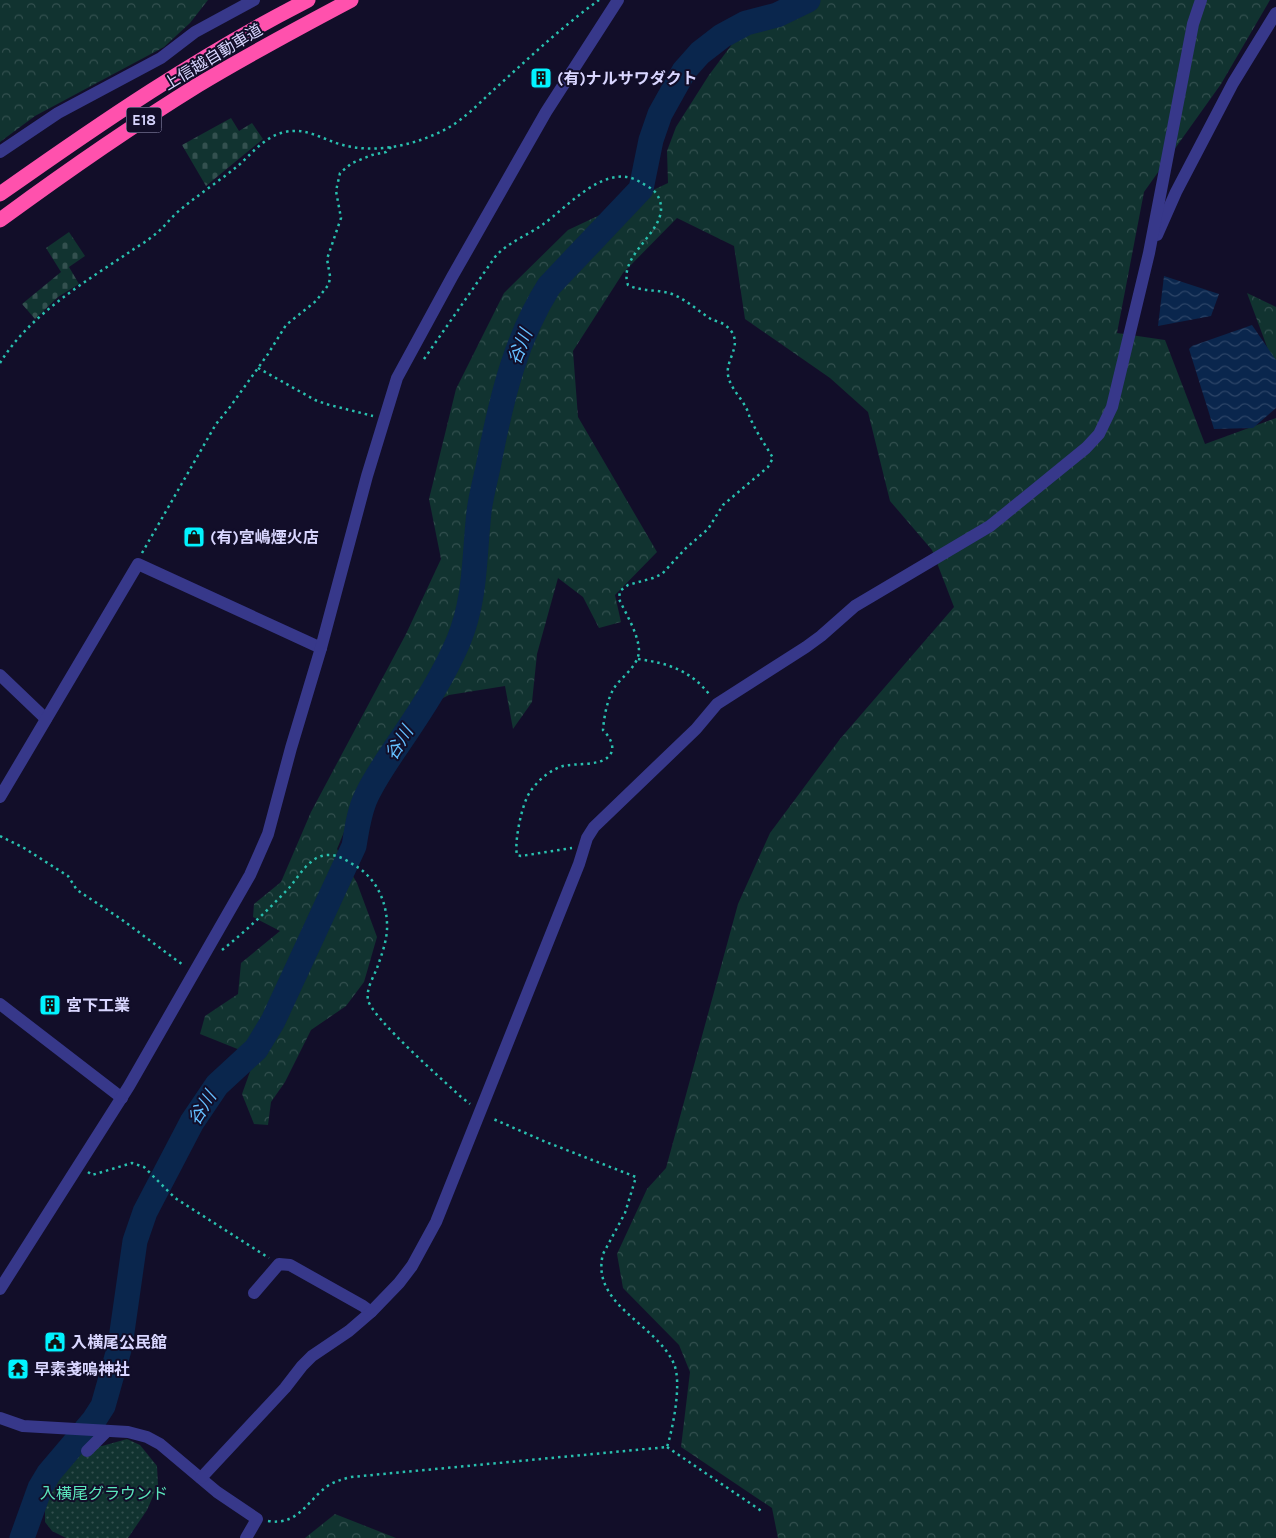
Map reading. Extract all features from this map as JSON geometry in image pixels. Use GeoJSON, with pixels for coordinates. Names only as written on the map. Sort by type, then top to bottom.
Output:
{"type":"FeatureCollection","features":[{"type":"Feature","properties":{"kind":"highway","name":"上信越自動車道"},"geometry":{"type":"LineString","coordinates":[[0,194],[74,141],[188,67],[272,18],[308,0]]}},
{"type":"Feature","properties":{"kind":"highway","name":"上信越自動車道"},"geometry":{"type":"LineString","coordinates":[[5,217],[135,125],[199,84],[351,0]]}},
{"type":"Feature","properties":{"kind":"highway"},"geometry":{"type":"LineString","coordinates":[[0,181],[74,141]]}},
{"type":"Feature","properties":{"kind":"street"},"geometry":{"type":"LineString","coordinates":[[0,152],[58,113],[161,58],[195,32],[254,0]]}},
{"type":"Feature","properties":{"kind":"street"},"geometry":{"type":"LineString","coordinates":[[0,1289],[122,1098],[250,875],[268,834],[397,378],[546,112],[618,0]]}},
{"type":"Feature","properties":{"kind":"street"},"geometry":{"type":"LineString","coordinates":[[201,1478],[285,1388],[302,1366],[312,1356],[349,1331],[371,1312],[399,1283],[416,1259],[436,1222],[579,864],[583,849],[594,827],[696,729],[717,704],[821,636],[855,606],[990,526],[1086,448],[1099,434],[1112,407],[1149,253],[1193,24],[1201,0]]}},
{"type":"Feature","properties":{"kind":"street"},"geometry":{"type":"LineString","coordinates":[[1149,253],[1176,192],[1233,83],[1276,13]]}},
{"type":"Feature","properties":{"kind":"street"},"geometry":{"type":"LineString","coordinates":[[0,797],[138,564],[321,648]]}},
{"type":"Feature","properties":{"kind":"street"},"geometry":{"type":"LineString","coordinates":[[0,675],[46,719]]}},
{"type":"Feature","properties":{"kind":"street"},"geometry":{"type":"LineString","coordinates":[[0,1004],[122,1098]]}},
{"type":"Feature","properties":{"kind":"street"},"geometry":{"type":"LineString","coordinates":[[254,1293],[279,1264],[290,1265],[371,1312]]}},
{"type":"Feature","properties":{"kind":"street"},"geometry":{"type":"LineString","coordinates":[[0,1418],[22,1426],[103,1434],[128,1432],[147,1437],[160,1444],[217,1492],[257,1519],[246,1538]]}},
{"type":"Feature","properties":{"kind":"street"},"geometry":{"type":"LineString","coordinates":[[87,1451],[103,1434]]}},
{"type":"Feature","properties":{"kind":"path"},"geometry":{"type":"LineString","coordinates":[[0,363],[17,339],[56,302],[151,238],[178,212],[270,138],[294,130],[320,135],[342,145],[354,147],[392,146],[427,137],[455,123],[560,29],[598,0]]}},
{"type":"Feature","properties":{"kind":"path"},"geometry":{"type":"LineString","coordinates":[[138,564],[139,557],[216,424],[258,368],[286,325],[316,301],[329,284],[330,276],[327,259],[341,218],[336,191],[340,173],[352,163],[386,152],[392,146]]}},
{"type":"Feature","properties":{"kind":"path"},"geometry":{"type":"LineString","coordinates":[[418,366],[502,249],[527,235],[581,194],[602,181],[613,177],[630,176],[634,178],[654,190],[661,204],[661,211],[654,228],[629,262],[625,277],[628,285],[641,290],[672,294],[684,300],[712,320],[724,325],[730,332],[734,342],[735,348],[728,369],[730,381],[747,408],[753,424],[773,458],[768,467],[723,505],[708,529],[686,548],[668,569],[654,578],[628,585],[620,591],[619,599],[638,641],[638,659],[612,692],[603,730],[612,744],[612,751],[603,760],[562,766],[540,780],[529,793],[519,824],[515,848],[517,855],[521,856],[570,848],[583,849]]}},
{"type":"Feature","properties":{"kind":"path"},"geometry":{"type":"LineString","coordinates":[[258,368],[320,402],[384,419]]}},
{"type":"Feature","properties":{"kind":"path"},"geometry":{"type":"LineString","coordinates":[[638,659],[667,664],[682,671],[704,688],[717,704]]}},
{"type":"Feature","properties":{"kind":"path"},"geometry":{"type":"LineString","coordinates":[[0,836],[24,848],[68,876],[77,890],[121,919],[194,974]]}},
{"type":"Feature","properties":{"kind":"path"},"geometry":{"type":"LineString","coordinates":[[221,952],[251,926],[289,888],[310,863],[317,858],[335,855],[366,873],[374,882],[381,896],[386,911],[387,925],[385,941],[368,992],[371,1007],[390,1029],[460,1096],[480,1111],[546,1142],[636,1177],[625,1214],[603,1254],[601,1261],[602,1274],[606,1288],[612,1298],[656,1340],[674,1364],[677,1374],[677,1388],[672,1432],[667,1447]]}},
{"type":"Feature","properties":{"kind":"path"},"geometry":{"type":"LineString","coordinates":[[78,1165],[92,1175],[132,1163],[144,1168],[175,1198],[279,1264]]}},
{"type":"Feature","properties":{"kind":"path"},"geometry":{"type":"LineString","coordinates":[[257,1519],[278,1522],[290,1520],[330,1485],[351,1477],[667,1447],[763,1512]]}},
{"type":"Feature","properties":{"kind":"green space"},"geometry":{"type":"Polygon","coordinates":[[[0,0],[208,0],[190,23],[164,47],[35,116],[0,142],[0,0]]]}},
{"type":"Feature","properties":{"kind":"green space"},"geometry":{"type":"Polygon","coordinates":[[[820,0],[1270,0],[1221,84],[1144,192],[1117,333],[1165,340],[1205,444],[1276,418],[1276,1538],[778,1538],[772,1508],[681,1447],[690,1372],[679,1345],[623,1288],[617,1254],[647,1189],[666,1168],[738,904],[770,833],[840,739],[954,607],[932,550],[890,501],[868,412],[830,378],[745,319],[734,246],[677,218],[623,273],[573,351],[578,417],[657,552],[615,595],[621,622],[599,628],[583,597],[558,578],[537,654],[532,702],[513,729],[505,686],[449,695],[403,718],[369,772],[337,849],[357,883],[377,937],[364,982],[346,1006],[311,1030],[285,1082],[271,1102],[268,1125],[254,1124],[242,1094],[252,1066],[240,1050],[200,1034],[205,1016],[238,994],[241,963],[280,931],[253,917],[254,904],[281,882],[311,812],[406,634],[441,559],[429,499],[456,389],[504,293],[568,230],[668,183],[667,151],[676,127],[709,75],[739,35],[789,21],[808,10],[820,0]]]}},
{"type":"Feature","properties":{"kind":"green space"},"geometry":{"type":"Polygon","coordinates":[[[231,118],[239,131],[252,123],[263,139],[206,186],[182,145],[231,118]]]}},
{"type":"Feature","properties":{"kind":"green space"},"geometry":{"type":"Polygon","coordinates":[[[69,232],[85,256],[69,267],[79,284],[58,297],[35,319],[22,304],[61,272],[46,248],[69,232]]]}},
{"type":"Feature","properties":{"kind":"green space"},"geometry":{"type":"Polygon","coordinates":[[[1247,293],[1276,307],[1276,371],[1247,293]]]}},
{"type":"Feature","properties":{"kind":"green space","name":"入横尾グラウンド"},"geometry":{"type":"Polygon","coordinates":[[[127,1439],[140,1445],[157,1466],[158,1485],[147,1510],[128,1538],[66,1538],[52,1531],[45,1522],[45,1503],[65,1469],[87,1444],[102,1446],[127,1439]]]}},
{"type":"Feature","properties":{"kind":"green space"},"geometry":{"type":"Polygon","coordinates":[[[335,1514],[396,1538],[305,1538],[335,1514]]]}},
{"type":"Feature","properties":{"kind":"water"},"geometry":{"type":"Polygon","coordinates":[[[1164,276],[1219,294],[1211,316],[1158,326],[1164,276]]]}},
{"type":"Feature","properties":{"kind":"water"},"geometry":{"type":"Polygon","coordinates":[[[1252,325],[1276,360],[1276,408],[1253,428],[1214,429],[1189,349],[1192,346],[1252,325]]]}},
{"type":"Feature","properties":{"kind":"waterway","name":"谷川"},"geometry":{"type":"LineString","coordinates":[[22,1538],[40,1488],[49,1473],[94,1420],[103,1406],[120,1346],[135,1241],[145,1212],[192,1122],[217,1085],[256,1049],[273,1021],[354,846],[364,801],[374,781],[432,693],[458,642],[464,626],[471,594],[480,505],[505,390],[519,347],[537,306],[549,286],[641,189],[651,140],[660,114],[684,71],[700,53],[722,36],[746,23],[777,15],[808,0]]}},
{"type":"Feature","properties":{"kind":"place","name":"(有)ナルサワダクト"},"geometry":{"type":"Point","coordinates":[541,78]}},
{"type":"Feature","properties":{"kind":"place","name":"(有)宮嶋煙火店"},"geometry":{"type":"Point","coordinates":[194,537]}},
{"type":"Feature","properties":{"kind":"place","name":"宮下工業"},"geometry":{"type":"Point","coordinates":[50,1005]}},
{"type":"Feature","properties":{"kind":"place","name":"入横尾公民館"},"geometry":{"type":"Point","coordinates":[55,1342]}},
{"type":"Feature","properties":{"kind":"place","name":"早素戔嗚神社"},"geometry":{"type":"Point","coordinates":[18,1369]}}]}
